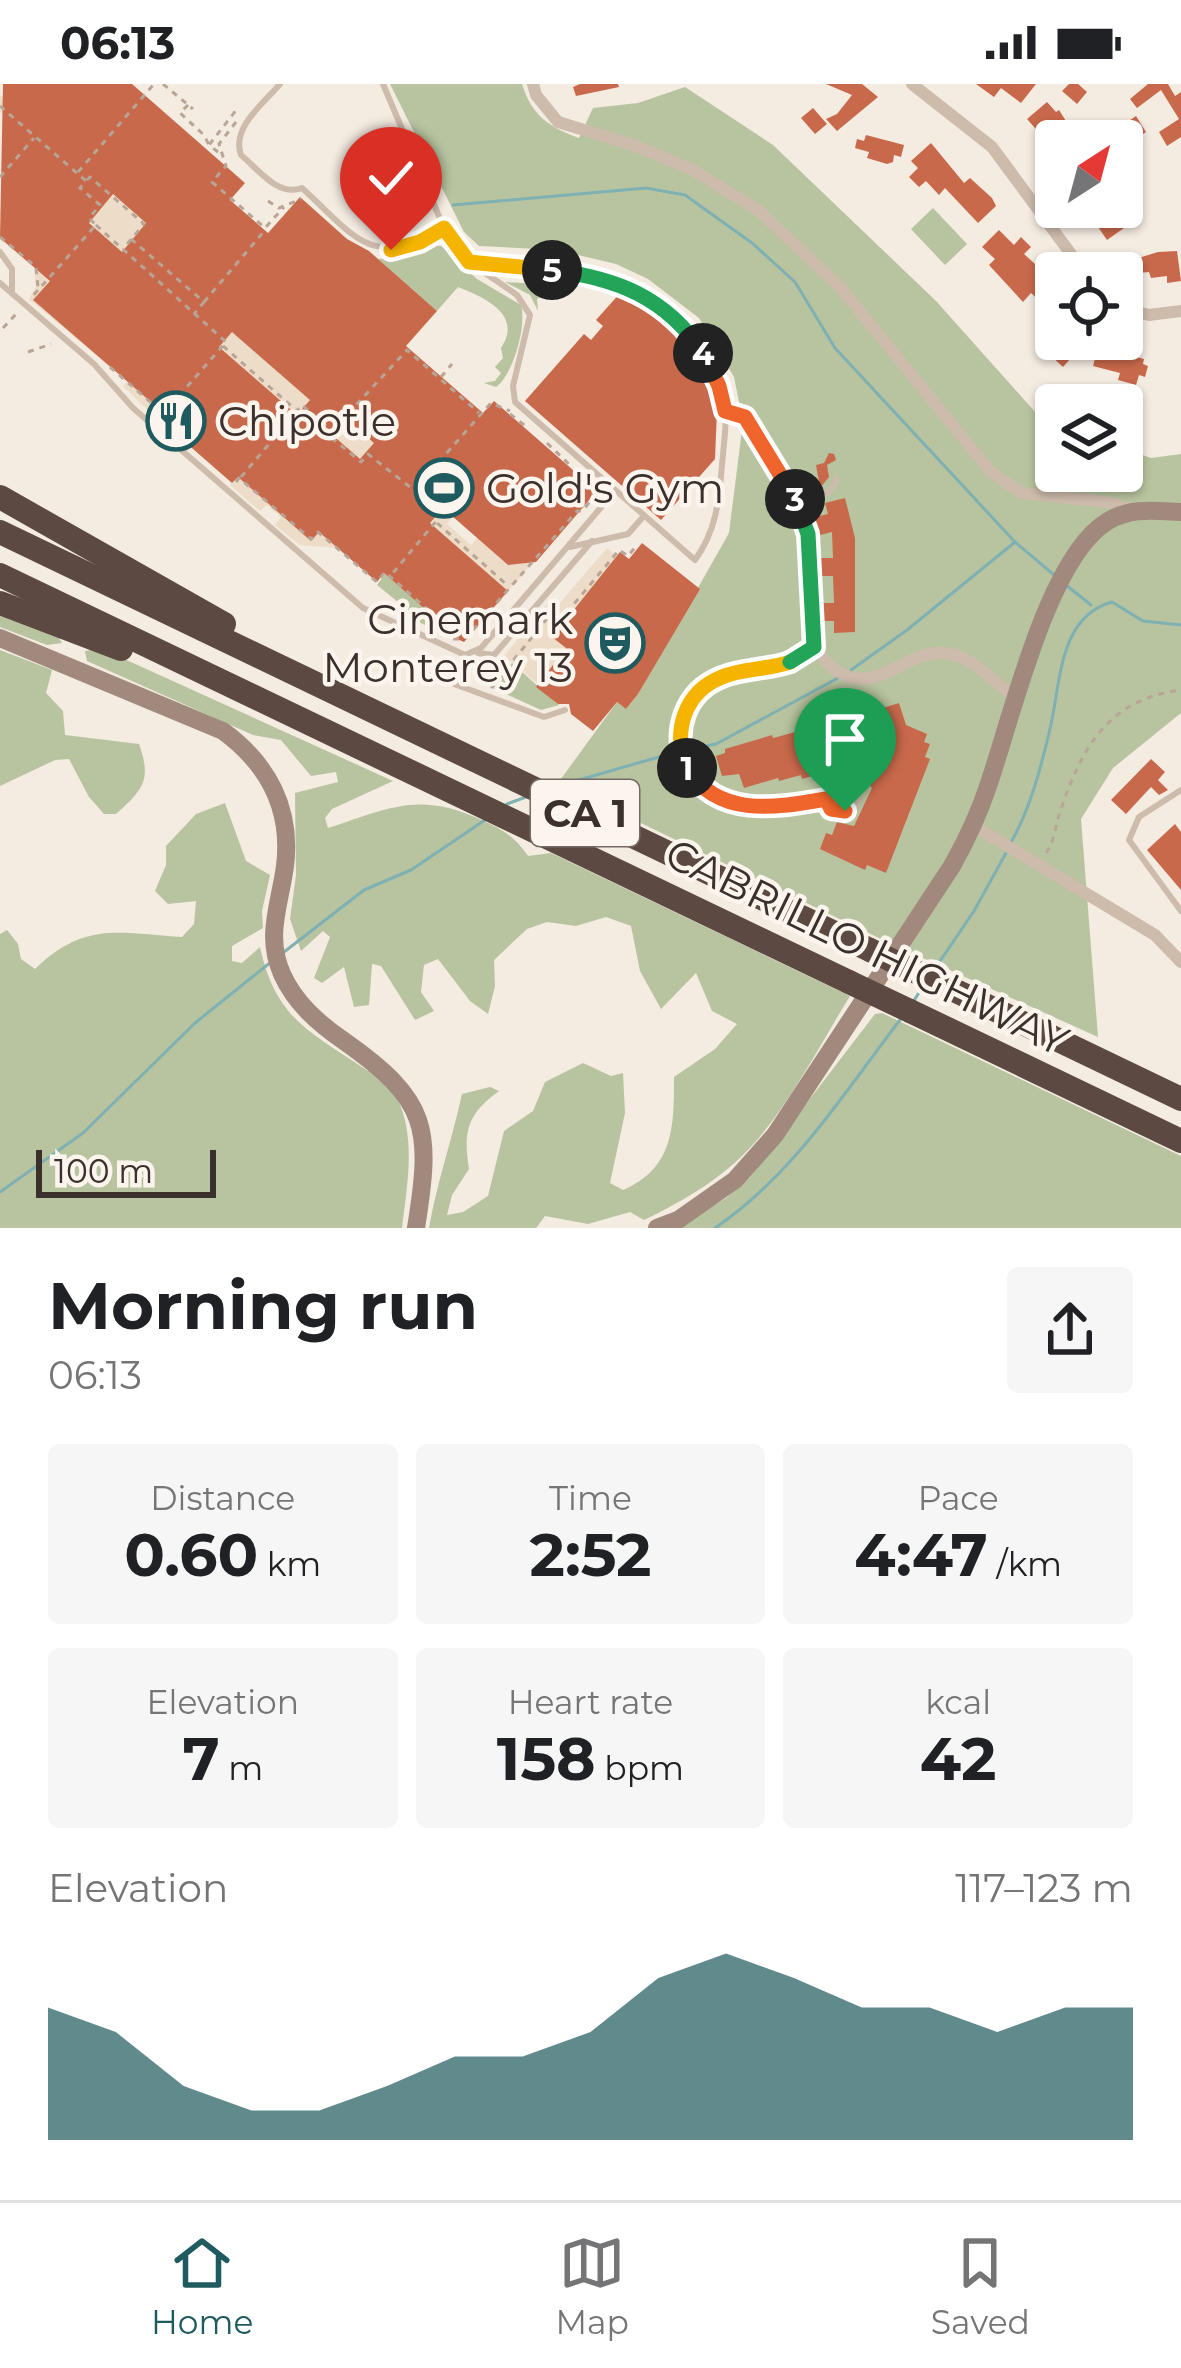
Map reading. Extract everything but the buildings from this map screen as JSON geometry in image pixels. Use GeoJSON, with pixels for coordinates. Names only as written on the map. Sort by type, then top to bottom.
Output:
{"type":"FeatureCollection","features":[{"type":"Feature","properties":{"kind":"highway"},"geometry":{"type":"LineString","coordinates":[[0,497],[260,645],[299,676]]}},
{"type":"Feature","properties":{"kind":"highway","name":"CABRILLO HIGHWAY"},"geometry":{"type":"LineString","coordinates":[[0,532],[1181,1099]]}},
{"type":"Feature","properties":{"kind":"highway","name":"CABRILLO HIGHWAY"},"geometry":{"type":"LineString","coordinates":[[0,574],[1181,1141]]}},
{"type":"Feature","properties":{"kind":"highway"},"geometry":{"type":"LineString","coordinates":[[0,603],[340,738]]}},
{"type":"Feature","properties":{"kind":"street"},"geometry":{"type":"LineString","coordinates":[[532,84],[558,122],[691,169],[758,210],[840,287],[990,471],[1010,488],[1137,510],[1181,512]]}},
{"type":"Feature","properties":{"kind":"street"},"geometry":{"type":"LineString","coordinates":[[912,84],[992,147],[1070,252]]}},
{"type":"Feature","properties":{"kind":"street"},"geometry":{"type":"LineString","coordinates":[[1143,314],[1181,311]]}},
{"type":"Feature","properties":{"kind":"street"},"geometry":{"type":"LineString","coordinates":[[798,504],[808,534],[814,647],[836,670],[863,679],[881,677],[926,654],[954,654],[979,666],[1018,697]]}},
{"type":"Feature","properties":{"kind":"street"},"geometry":{"type":"LineString","coordinates":[[658,1228],[678,1220],[734,1180],[775,1135],[861,1007],[974,826],[1065,569],[1093,532],[1137,510]]}},
{"type":"Feature","properties":{"kind":"street"},"geometry":{"type":"LineString","coordinates":[[0,638],[223,731],[269,776],[285,839],[285,868],[274,920],[276,956],[304,1008],[405,1090],[418,1115],[425,1172],[416,1228]]}},
{"type":"Feature","properties":{"kind":"street"},"geometry":{"type":"LineString","coordinates":[[814,647],[788,663],[711,682],[687,708],[680,726],[680,746],[696,780],[728,802],[755,807],[826,799]]}},
{"type":"Feature","properties":{"kind":"street"},"geometry":{"type":"LineString","coordinates":[[974,826],[1155,935],[1181,962]]}},
{"type":"Feature","properties":{"kind":"lane"},"geometry":{"type":"LineString","coordinates":[[280,84],[238,136],[241,154],[262,173],[285,192],[302,188],[375,247],[398,250],[444,228]]}},
{"type":"Feature","properties":{"kind":"lane"},"geometry":{"type":"LineString","coordinates":[[383,84],[444,228],[469,262],[517,296],[530,315],[513,386],[515,402],[695,560],[717,517],[725,411],[713,372],[686,330],[630,287],[577,273],[469,262]]}},
{"type":"Feature","properties":{"kind":"lane"},"geometry":{"type":"LineString","coordinates":[[0,252],[10,263],[13,295]]}},
{"type":"Feature","properties":{"kind":"lane"},"geometry":{"type":"LineString","coordinates":[[0,283],[94,364],[133,408],[363,608],[470,653],[494,655],[592,541]]}},
{"type":"Feature","properties":{"kind":"lane"},"geometry":{"type":"LineString","coordinates":[[798,504],[830,491],[837,479]]}},
{"type":"Feature","properties":{"kind":"lane"},"geometry":{"type":"LineString","coordinates":[[565,710],[544,716],[454,684],[470,653],[615,491]]}},
{"type":"Feature","properties":{"kind":"lane"},"geometry":{"type":"LineString","coordinates":[[567,548],[628,534],[644,515]]}},
{"type":"Feature","properties":{"kind":"lane"},"geometry":{"type":"LineString","coordinates":[[1181,790],[1147,810],[1129,835],[1132,848],[1181,911]]}},
{"type":"Feature","properties":{"kind":"path"},"geometry":{"type":"LineString","coordinates":[[77,174],[154,84]]}},
{"type":"Feature","properties":{"kind":"path"},"geometry":{"type":"LineString","coordinates":[[164,84],[190,107],[174,120]]}},
{"type":"Feature","properties":{"kind":"path"},"geometry":{"type":"LineString","coordinates":[[0,106],[86,182]]}},
{"type":"Feature","properties":{"kind":"path"},"geometry":{"type":"LineString","coordinates":[[208,147],[237,109]]}},
{"type":"Feature","properties":{"kind":"path"},"geometry":{"type":"LineString","coordinates":[[180,113],[205,135],[208,147],[218,152]]}},
{"type":"Feature","properties":{"kind":"path"},"geometry":{"type":"LineString","coordinates":[[0,177],[35,137]]}},
{"type":"Feature","properties":{"kind":"path"},"geometry":{"type":"LineString","coordinates":[[123,250],[144,224],[90,177],[80,188],[100,205],[89,218],[123,250],[226,342],[160,419],[165,424]]}},
{"type":"Feature","properties":{"kind":"path"},"geometry":{"type":"LineString","coordinates":[[268,201],[279,208],[306,199]]}},
{"type":"Feature","properties":{"kind":"path"},"geometry":{"type":"LineString","coordinates":[[33,300],[30,298],[96,225]]}},
{"type":"Feature","properties":{"kind":"path"},"geometry":{"type":"LineString","coordinates":[[194,314],[268,231],[265,228]]}},
{"type":"Feature","properties":{"kind":"path"},"geometry":{"type":"LineString","coordinates":[[0,237],[36,267],[37,291]]}},
{"type":"Feature","properties":{"kind":"path"},"geometry":{"type":"LineString","coordinates":[[131,239],[204,302]]}},
{"type":"Feature","properties":{"kind":"path"},"geometry":{"type":"LineString","coordinates":[[12,274],[37,291]]}},
{"type":"Feature","properties":{"kind":"path"},"geometry":{"type":"LineString","coordinates":[[3,328],[19,311]]}},
{"type":"Feature","properties":{"kind":"path"},"geometry":{"type":"LineString","coordinates":[[28,352],[51,344]]}},
{"type":"Feature","properties":{"kind":"path"},"geometry":{"type":"LineString","coordinates":[[223,346],[297,411]]}},
{"type":"Feature","properties":{"kind":"path"},"geometry":{"type":"LineString","coordinates":[[389,575],[442,513],[368,454],[361,462],[328,435],[407,350],[481,414]]}},
{"type":"Feature","properties":{"kind":"path"},"geometry":{"type":"LineString","coordinates":[[103,360],[164,414]]}},
{"type":"Feature","properties":{"kind":"path"},"geometry":{"type":"LineString","coordinates":[[440,378],[452,364]]}},
{"type":"Feature","properties":{"kind":"path"},"geometry":{"type":"LineString","coordinates":[[415,489],[490,403],[507,408],[531,430]]}},
{"type":"Feature","properties":{"kind":"path"},"geometry":{"type":"LineString","coordinates":[[227,478],[234,484],[302,405],[332,431]]}},
{"type":"Feature","properties":{"kind":"path"},"geometry":{"type":"LineString","coordinates":[[725,411],[745,417],[798,504]]}},
{"type":"Feature","properties":{"kind":"path"},"geometry":{"type":"LineString","coordinates":[[449,639],[464,639],[592,499],[591,481],[547,443],[570,465]]}},
{"type":"Feature","properties":{"kind":"path"},"geometry":{"type":"LineString","coordinates":[[239,478],[302,533],[311,539],[318,532],[376,582],[386,572],[428,608],[432,631],[414,622]]}},
{"type":"Feature","properties":{"kind":"path"},"geometry":{"type":"LineString","coordinates":[[435,522],[509,587]]}},
{"type":"Feature","properties":{"kind":"path"},"geometry":{"type":"LineString","coordinates":[[543,608],[560,624],[619,550],[628,556],[637,545]]}},
{"type":"Feature","properties":{"kind":"path"},"geometry":{"type":"LineString","coordinates":[[489,695],[494,680],[550,615]]}},
{"type":"Feature","properties":{"kind":"path"},"geometry":{"type":"LineString","coordinates":[[1037,864],[1057,833],[1060,810],[1083,753],[1102,729],[1126,706],[1181,691]]}},
{"type":"Feature","properties":{"kind":"green space"},"geometry":{"type":"Polygon","coordinates":[[[390,84],[522,84],[543,119],[579,138],[593,108],[638,103],[685,87],[773,145],[936,301],[1035,412],[1035,492],[1143,492],[1143,455],[1181,454],[1181,713],[1113,768],[1081,819],[1098,1037],[883,940],[558,783],[617,702],[626,709],[638,694],[729,533],[743,422],[734,377],[699,318],[648,279],[616,264],[557,250],[479,246],[464,232],[390,84]]]}},
{"type":"Feature","properties":{"kind":"green space"},"geometry":{"type":"Polygon","coordinates":[[[933,208],[967,244],[945,265],[911,229],[933,208]]]}},
{"type":"Feature","properties":{"kind":"green space"},"geometry":{"type":"Polygon","coordinates":[[[441,246],[477,279],[521,305],[517,349],[496,387],[484,383],[495,381],[501,373],[495,367],[503,358],[508,326],[498,309],[458,287],[437,311],[378,259],[406,257],[441,246]]]}},
{"type":"Feature","properties":{"kind":"green space"},"geometry":{"type":"Polygon","coordinates":[[[551,276],[619,289],[618,296],[566,286],[537,299],[538,311],[530,295],[505,282],[545,284],[551,276]]]}},
{"type":"Feature","properties":{"kind":"green space"},"geometry":{"type":"Polygon","coordinates":[[[385,574],[425,609],[425,625],[394,609],[398,602],[377,585],[385,574]]]}},
{"type":"Feature","properties":{"kind":"green space"},"geometry":{"type":"Polygon","coordinates":[[[0,611],[57,634],[62,643],[47,645],[0,627],[0,611]]]}},
{"type":"Feature","properties":{"kind":"green space"},"geometry":{"type":"Polygon","coordinates":[[[100,648],[393,781],[332,809],[325,818],[328,828],[406,805],[462,812],[504,831],[528,856],[551,853],[850,996],[761,1135],[725,1171],[676,1204],[644,1220],[630,1212],[588,1224],[545,1216],[536,1228],[429,1228],[462,1094],[490,1087],[499,1091],[470,1125],[469,1169],[452,1195],[447,1215],[463,1212],[488,1196],[504,1131],[533,1111],[545,1082],[583,1063],[611,1076],[623,1073],[625,1113],[610,1183],[623,1190],[640,1181],[662,1158],[671,1129],[674,1077],[715,1049],[737,1024],[712,1011],[696,973],[661,1009],[640,971],[631,926],[606,917],[576,926],[547,922],[527,929],[494,960],[495,986],[488,1014],[470,1001],[438,959],[424,965],[421,992],[434,1011],[415,1020],[381,966],[372,964],[369,1005],[354,1007],[344,967],[322,983],[314,978],[330,937],[323,931],[301,951],[290,919],[296,875],[295,793],[338,782],[336,772],[311,776],[281,740],[253,735],[87,661],[85,651],[100,648]]]}},
{"type":"Feature","properties":{"kind":"green space"},"geometry":{"type":"Polygon","coordinates":[[[0,650],[52,670],[46,693],[63,711],[65,735],[139,744],[145,767],[143,784],[116,814],[104,814],[89,797],[69,759],[55,760],[0,786],[0,650]]]}},
{"type":"Feature","properties":{"kind":"green space"},"geometry":{"type":"Polygon","coordinates":[[[512,663],[559,705],[541,710],[493,688],[512,663]]]}},
{"type":"Feature","properties":{"kind":"green space"},"geometry":{"type":"Polygon","coordinates":[[[225,803],[246,861],[270,875],[263,928],[232,946],[232,961],[242,963],[260,947],[285,1007],[393,1091],[408,1141],[402,1228],[0,1228],[0,934],[7,930],[18,944],[21,959],[35,969],[70,943],[87,937],[121,933],[182,937],[194,924],[196,901],[168,904],[155,891],[166,865],[166,846],[196,814],[225,803]]]}},
{"type":"Feature","properties":{"kind":"green space"},"geometry":{"type":"Polygon","coordinates":[[[882,1013],[1181,1156],[1181,1228],[675,1228],[726,1198],[750,1177],[875,1014],[882,1013]]]}},
{"type":"Feature","properties":{"kind":"shaded area"},"geometry":{"type":"Polygon","coordinates":[[[0,95],[146,223],[133,240],[338,423],[344,417],[418,481],[452,516],[447,524],[471,545],[477,538],[508,565],[533,562],[508,591],[436,528],[392,579],[384,573],[368,451],[312,540],[319,532],[337,548],[300,545],[275,525],[281,517],[267,505],[260,511],[230,485],[293,412],[222,350],[161,423],[123,386],[127,382],[163,411],[29,299],[36,287],[34,267],[43,274],[34,142],[0,181],[30,140],[0,113],[0,95]]]}},
{"type":"Feature","properties":{"kind":"shaded area"},"geometry":{"type":"Polygon","coordinates":[[[607,548],[617,556],[553,636],[568,650],[538,684],[504,656],[552,598],[559,604],[607,548]]]}},
{"type":"Feature","properties":{"kind":"waterway"},"geometry":{"type":"LineString","coordinates":[[453,205],[646,188],[685,195],[752,243],[795,282],[835,348],[1015,542],[1054,575]]}},
{"type":"Feature","properties":{"kind":"waterway"},"geometry":{"type":"LineString","coordinates":[[851,670],[1015,542]]}},
{"type":"Feature","properties":{"kind":"waterway"},"geometry":{"type":"LineString","coordinates":[[1066,585],[1091,605]]}},
{"type":"Feature","properties":{"kind":"waterway"},"geometry":{"type":"LineString","coordinates":[[1010,844],[1034,788],[1065,654],[1081,622],[1112,602],[1143,621],[1181,625]]}},
{"type":"Feature","properties":{"kind":"waterway"},"geometry":{"type":"LineString","coordinates":[[685,750],[716,744],[838,678]]}},
{"type":"Feature","properties":{"kind":"waterway"},"geometry":{"type":"LineString","coordinates":[[558,786],[676,752]]}},
{"type":"Feature","properties":{"kind":"waterway"},"geometry":{"type":"LineString","coordinates":[[507,804],[526,797]]}},
{"type":"Feature","properties":{"kind":"waterway"},"geometry":{"type":"LineString","coordinates":[[284,952],[364,890],[411,870],[485,820]]}},
{"type":"Feature","properties":{"kind":"waterway"},"geometry":{"type":"LineString","coordinates":[[936,967],[1006,853]]}},
{"type":"Feature","properties":{"kind":"waterway"},"geometry":{"type":"LineString","coordinates":[[0,1192],[83,1133],[195,1023],[271,962]]}},
{"type":"Feature","properties":{"kind":"waterway"},"geometry":{"type":"LineString","coordinates":[[913,1002],[924,985]]}},
{"type":"Feature","properties":{"kind":"waterway"},"geometry":{"type":"LineString","coordinates":[[715,1228],[793,1158],[900,1020]]}},
{"type":"Feature","properties":{"kind":"place","name":"Chipotle"},"geometry":{"type":"Point","coordinates":[176,421]}},
{"type":"Feature","properties":{"kind":"place","name":"Gold's Gym"},"geometry":{"type":"Point","coordinates":[444,488]}},
{"type":"Feature","properties":{"kind":"place","name":"Cinemark Monterey 13"},"geometry":{"type":"Point","coordinates":[615,643]}},
{"type":"Feature","properties":{"kind":"route"},"geometry":{"type":"LineString","coordinates":[[391,250],[420,242],[444,228],[469,262],[618,282],[656,303],[686,330],[713,372],[725,411],[745,417],[802,512],[808,534],[814,647],[788,663],[725,675],[704,688],[683,717],[682,755],[696,780],[728,802],[755,807],[826,799],[831,809],[845,811]]}}]}
